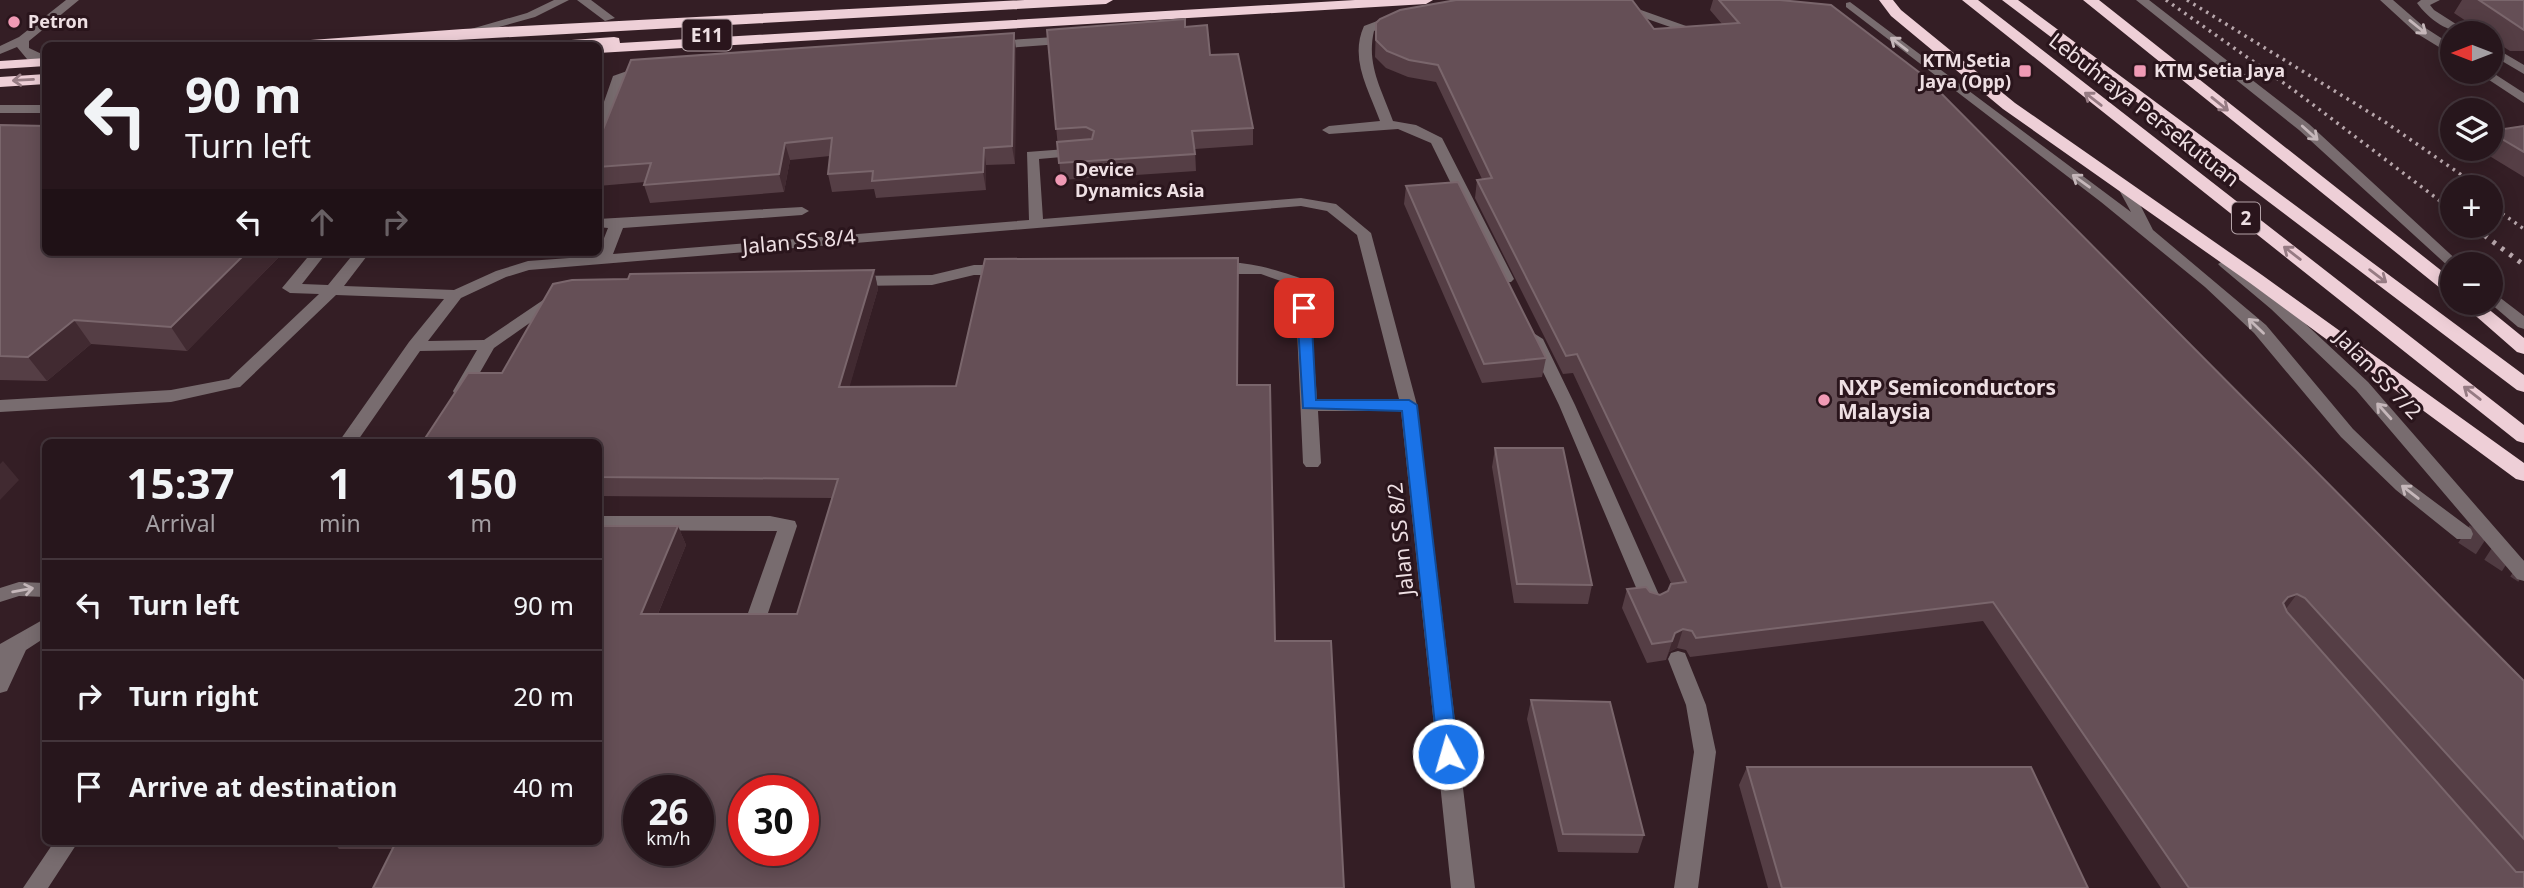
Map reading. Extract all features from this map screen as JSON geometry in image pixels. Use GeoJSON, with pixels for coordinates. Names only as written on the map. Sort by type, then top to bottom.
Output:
{"type":"FeatureCollection","features":[{"type":"Feature","properties":{"kind":"highway"},"geometry":{"type":"LineString","coordinates":[[519,30],[553,23],[609,18],[929,0]]}},
{"type":"Feature","properties":{"kind":"highway","name":"E11"},"geometry":{"type":"LineString","coordinates":[[593,42],[1106,0]]}},
{"type":"Feature","properties":{"kind":"highway","name":"E11"},"geometry":{"type":"LineString","coordinates":[[338,42],[519,30],[871,20],[1279,0]]}},
{"type":"Feature","properties":{"kind":"highway"},"geometry":{"type":"LineString","coordinates":[[1868,0],[1891,6],[2009,106],[2524,474]]}},
{"type":"Feature","properties":{"kind":"highway","name":"Lebuhraya Persekutuan"},"geometry":{"type":"LineString","coordinates":[[1969,0],[2524,436]]}},
{"type":"Feature","properties":{"kind":"highway","name":"Lebuhraya Persekutuan"},"geometry":{"type":"LineString","coordinates":[[2009,0],[2524,385]]}},
{"type":"Feature","properties":{"kind":"highway"},"geometry":{"type":"LineString","coordinates":[[2090,0],[2440,277]]}},
{"type":"Feature","properties":{"kind":"highway"},"geometry":{"type":"LineString","coordinates":[[602,49],[1425,7]]}},
{"type":"Feature","properties":{"kind":"highway"},"geometry":{"type":"LineString","coordinates":[[0,65],[42,61]]}},
{"type":"Feature","properties":{"kind":"highway"},"geometry":{"type":"LineString","coordinates":[[0,82],[42,79]]}},
{"type":"Feature","properties":{"kind":"highway"},"geometry":{"type":"LineString","coordinates":[[2484,315],[2524,348]]}},
{"type":"Feature","properties":{"kind":"street"},"geometry":{"type":"LineString","coordinates":[[0,50],[23,40],[73,0]]}},
{"type":"Feature","properties":{"kind":"street"},"geometry":{"type":"LineString","coordinates":[[463,33],[531,15],[563,0]]}},
{"type":"Feature","properties":{"kind":"street"},"geometry":{"type":"LineString","coordinates":[[583,0],[609,18]]}},
{"type":"Feature","properties":{"kind":"street"},"geometry":{"type":"LineString","coordinates":[[2141,0],[2304,127],[2441,252]]}},
{"type":"Feature","properties":{"kind":"street"},"geometry":{"type":"LineString","coordinates":[[2386,0],[2420,30],[2440,43]]}},
{"type":"Feature","properties":{"kind":"street"},"geometry":{"type":"LineString","coordinates":[[2434,0],[2424,3],[2430,12],[2445,21]]}},
{"type":"Feature","properties":{"kind":"street"},"geometry":{"type":"LineString","coordinates":[[1608,4],[1697,32]]}},
{"type":"Feature","properties":{"kind":"street"},"geometry":{"type":"LineString","coordinates":[[1850,5],[2210,284],[2260,329],[2347,433],[2402,485],[2464,534]]}},
{"type":"Feature","properties":{"kind":"street"},"geometry":{"type":"LineString","coordinates":[[1388,125],[1380,99],[1363,65],[1363,46],[1368,29],[1385,20],[1425,7]]}},
{"type":"Feature","properties":{"kind":"street"},"geometry":{"type":"LineString","coordinates":[[981,46],[1077,39]]}},
{"type":"Feature","properties":{"kind":"street"},"geometry":{"type":"LineString","coordinates":[[23,40],[23,49],[31,56],[42,60]]}},
{"type":"Feature","properties":{"kind":"street"},"geometry":{"type":"LineString","coordinates":[[2503,57],[2524,70]]}},
{"type":"Feature","properties":{"kind":"street"},"geometry":{"type":"LineString","coordinates":[[602,129],[619,76],[639,69],[666,67]]}},
{"type":"Feature","properties":{"kind":"street"},"geometry":{"type":"LineString","coordinates":[[2501,84],[2524,99]]}},
{"type":"Feature","properties":{"kind":"street"},"geometry":{"type":"LineString","coordinates":[[0,109],[42,108]]}},
{"type":"Feature","properties":{"kind":"street"},"geometry":{"type":"LineString","coordinates":[[1329,130],[1388,125],[1418,128],[1437,141],[1513,293]]}},
{"type":"Feature","properties":{"kind":"street"},"geometry":{"type":"LineString","coordinates":[[1036,223],[1032,155],[1088,151]]}},
{"type":"Feature","properties":{"kind":"street"},"geometry":{"type":"LineString","coordinates":[[2126,188],[2150,235]]}},
{"type":"Feature","properties":{"kind":"street","name":"Jalan SS 8/4"},"geometry":{"type":"LineString","coordinates":[[350,439],[415,346],[456,295],[501,274],[528,266],[1301,202],[1331,207]]}},
{"type":"Feature","properties":{"kind":"street","name":"Jalan SS 8/2"},"geometry":{"type":"LineString","coordinates":[[1331,207],[1364,233],[1409,405],[1463,888]]}},
{"type":"Feature","properties":{"kind":"street"},"geometry":{"type":"LineString","coordinates":[[602,223],[802,211]]}},
{"type":"Feature","properties":{"kind":"street"},"geometry":{"type":"LineString","coordinates":[[604,258],[617,224]]}},
{"type":"Feature","properties":{"kind":"street","name":"Jalan SS 7/2"},"geometry":{"type":"LineString","coordinates":[[2180,226],[2277,306],[2362,386],[2524,574]]}},
{"type":"Feature","properties":{"kind":"street"},"geometry":{"type":"LineString","coordinates":[[317,256],[290,288],[456,295]]}},
{"type":"Feature","properties":{"kind":"street"},"geometry":{"type":"LineString","coordinates":[[0,406],[171,396],[234,383],[331,291],[360,256]]}},
{"type":"Feature","properties":{"kind":"street"},"geometry":{"type":"LineString","coordinates":[[1195,269],[1264,269],[1303,284],[1312,463]]}},
{"type":"Feature","properties":{"kind":"street"},"geometry":{"type":"LineString","coordinates":[[837,281],[932,280],[974,270],[1015,270]]}},
{"type":"Feature","properties":{"kind":"street"},"geometry":{"type":"LineString","coordinates":[[2210,284],[2277,306]]}},
{"type":"Feature","properties":{"kind":"street"},"geometry":{"type":"LineString","coordinates":[[450,410],[488,345],[555,297],[580,290]]}},
{"type":"Feature","properties":{"kind":"street"},"geometry":{"type":"LineString","coordinates":[[2503,306],[2520,320]]}},
{"type":"Feature","properties":{"kind":"street"},"geometry":{"type":"LineString","coordinates":[[2503,312],[2520,320]]}},
{"type":"Feature","properties":{"kind":"street"},"geometry":{"type":"LineString","coordinates":[[1525,318],[1567,405],[1653,604]]}},
{"type":"Feature","properties":{"kind":"street"},"geometry":{"type":"LineString","coordinates":[[415,346],[488,345]]}},
{"type":"Feature","properties":{"kind":"street"},"geometry":{"type":"LineString","coordinates":[[1308,405],[1409,405]]}},
{"type":"Feature","properties":{"kind":"street"},"geometry":{"type":"LineString","coordinates":[[602,523],[770,523],[788,526],[758,613]]}},
{"type":"Feature","properties":{"kind":"street"},"geometry":{"type":"LineString","coordinates":[[0,595],[19,589],[42,590]]}},
{"type":"Feature","properties":{"kind":"street"},"geometry":{"type":"LineString","coordinates":[[0,685],[9,649],[42,628]]}},
{"type":"Feature","properties":{"kind":"street"},"geometry":{"type":"LineString","coordinates":[[1678,659],[1696,705],[1705,752],[1686,888]]}},
{"type":"Feature","properties":{"kind":"street"},"geometry":{"type":"LineString","coordinates":[[35,888],[65,845]]}},
{"type":"Feature","properties":{"kind":"building","name":"NXP Semiconductors Malaysia"},"geometry":{"type":"Polygon","coordinates":[[[1456,0],[1632,0],[1654,29],[1739,23],[1719,0],[1780,0],[1831,5],[1924,76],[2524,681],[2524,839],[2305,598],[2297,594],[2288,597],[2283,603],[2287,612],[2516,872],[2524,872],[2524,888],[2189,888],[1993,602],[1696,638],[1692,631],[1683,629],[1675,633],[1672,641],[1652,644],[1627,589],[1646,587],[1650,592],[1660,595],[1668,591],[1671,584],[1686,582],[1577,354],[1566,356],[1477,180],[1492,178],[1438,65],[1409,60],[1387,51],[1376,40],[1376,23],[1380,19],[1400,10],[1456,0]]]}},
{"type":"Feature","properties":{"kind":"building"},"geometry":{"type":"Polygon","coordinates":[[[2479,0],[2524,0],[2524,30],[2479,0]]]}},
{"type":"Feature","properties":{"kind":"building"},"geometry":{"type":"Polygon","coordinates":[[[1185,19],[1185,27],[1207,25],[1210,55],[1238,54],[1253,128],[1192,131],[1195,154],[1059,163],[1057,142],[1092,139],[1094,131],[1086,127],[1056,129],[1047,30],[1185,19]]]}},
{"type":"Feature","properties":{"kind":"building"},"geometry":{"type":"Polygon","coordinates":[[[1014,33],[1012,146],[984,148],[983,172],[872,181],[873,171],[828,174],[832,138],[785,143],[779,174],[644,185],[651,163],[602,167],[602,132],[631,60],[1014,33]]]}},
{"type":"Feature","properties":{"kind":"building"},"geometry":{"type":"Polygon","coordinates":[[[0,125],[42,126],[42,256],[243,256],[171,327],[74,320],[28,357],[0,356],[0,125]]]}},
{"type":"Feature","properties":{"kind":"building"},"geometry":{"type":"Polygon","coordinates":[[[2524,126],[2524,152],[2503,140],[2503,129],[2524,126]]]}},
{"type":"Feature","properties":{"kind":"building"},"geometry":{"type":"Polygon","coordinates":[[[1458,182],[1546,358],[1484,364],[1406,186],[1458,182]]]}},
{"type":"Feature","properties":{"kind":"building"},"geometry":{"type":"Polygon","coordinates":[[[1238,258],[1237,385],[1270,385],[1275,641],[1331,641],[1344,888],[373,888],[394,845],[602,845],[602,526],[678,526],[641,614],[797,614],[838,479],[602,477],[602,439],[425,439],[468,373],[502,373],[553,284],[572,280],[628,279],[630,274],[874,270],[839,387],[956,386],[985,259],[1238,258]]]}},
{"type":"Feature","properties":{"kind":"building"},"geometry":{"type":"Polygon","coordinates":[[[1495,448],[1563,448],[1592,585],[1517,584],[1495,448]]]}},
{"type":"Feature","properties":{"kind":"building"},"geometry":{"type":"Polygon","coordinates":[[[1531,700],[1610,702],[1644,835],[1563,834],[1531,700]]]}},
{"type":"Feature","properties":{"kind":"building"},"geometry":{"type":"Polygon","coordinates":[[[1747,767],[2031,767],[2088,888],[1782,888],[1747,767]]]}},
{"type":"Feature","properties":{"kind":"tunnel"},"geometry":{"type":"LineString","coordinates":[[2464,534],[2524,573]]}},
{"type":"Feature","properties":{"kind":"railway"},"geometry":{"type":"LineString","coordinates":[[2166,0],[2295,91],[2440,201]]}},
{"type":"Feature","properties":{"kind":"railway"},"geometry":{"type":"LineString","coordinates":[[2187,0],[2385,122],[2462,175]]}},
{"type":"Feature","properties":{"kind":"railway"},"geometry":{"type":"LineString","coordinates":[[2503,214],[2524,229]]}},
{"type":"Feature","properties":{"kind":"railway"},"geometry":{"type":"LineString","coordinates":[[2488,238],[2524,265]]}},
{"type":"Feature","properties":{"kind":"place","name":"Petron"},"geometry":{"type":"Point","coordinates":[14,22]}},
{"type":"Feature","properties":{"kind":"place","name":"KTM Setia Jaya (Opp)"},"geometry":{"type":"Point","coordinates":[2025,71]}},
{"type":"Feature","properties":{"kind":"place","name":"KTM Setia Jaya"},"geometry":{"type":"Point","coordinates":[2140,71]}},
{"type":"Feature","properties":{"kind":"place","name":"Device Dynamics Asia"},"geometry":{"type":"Point","coordinates":[1061,180]}},
{"type":"Feature","properties":{"kind":"place","name":"NXP Semiconductors Malaysia"},"geometry":{"type":"Point","coordinates":[1824,400]}},
{"type":"Feature","properties":{"kind":"route"},"geometry":{"type":"LineString","coordinates":[[1304,308],[1308,405],[1409,405],[1448,754]]}}]}
